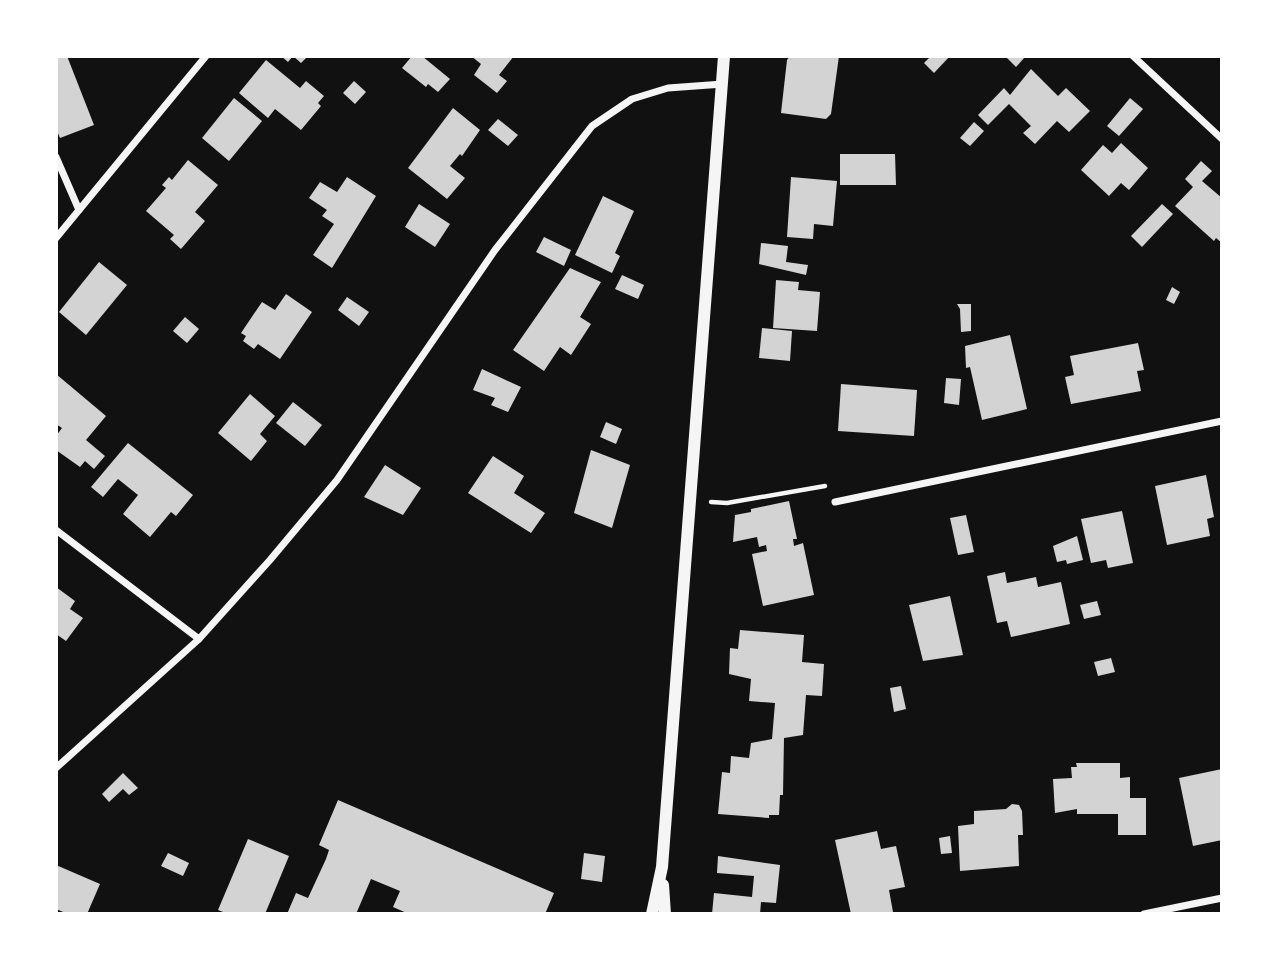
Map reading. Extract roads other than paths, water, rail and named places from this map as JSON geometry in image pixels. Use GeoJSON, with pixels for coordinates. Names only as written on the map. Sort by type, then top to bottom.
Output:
{"type":"FeatureCollection","features":[{"type":"Feature","properties":{"kind":"street"},"geometry":{"type":"LineString","coordinates":[[56,238],[206,56]]}},
{"type":"Feature","properties":{"kind":"street"},"geometry":{"type":"LineString","coordinates":[[652,914],[662,867],[724,56]]}},
{"type":"Feature","properties":{"kind":"street"},"geometry":{"type":"LineString","coordinates":[[1133,56],[1222,139]]}},
{"type":"Feature","properties":{"kind":"street"},"geometry":{"type":"LineString","coordinates":[[56,768],[199,639],[337,480],[495,250],[592,126],[632,99],[668,88],[723,84]]}},
{"type":"Feature","properties":{"kind":"street"},"geometry":{"type":"LineString","coordinates":[[56,157],[79,210]]}},
{"type":"Feature","properties":{"kind":"street"},"geometry":{"type":"LineString","coordinates":[[835,502],[1222,421]]}},
{"type":"Feature","properties":{"kind":"street"},"geometry":{"type":"LineString","coordinates":[[56,530],[199,639]]}},
{"type":"Feature","properties":{"kind":"street"},"geometry":{"type":"LineString","coordinates":[[662,867],[665,914]]}},
{"type":"Feature","properties":{"kind":"street"},"geometry":{"type":"LineString","coordinates":[[1143,914],[1222,898]]}}]}
